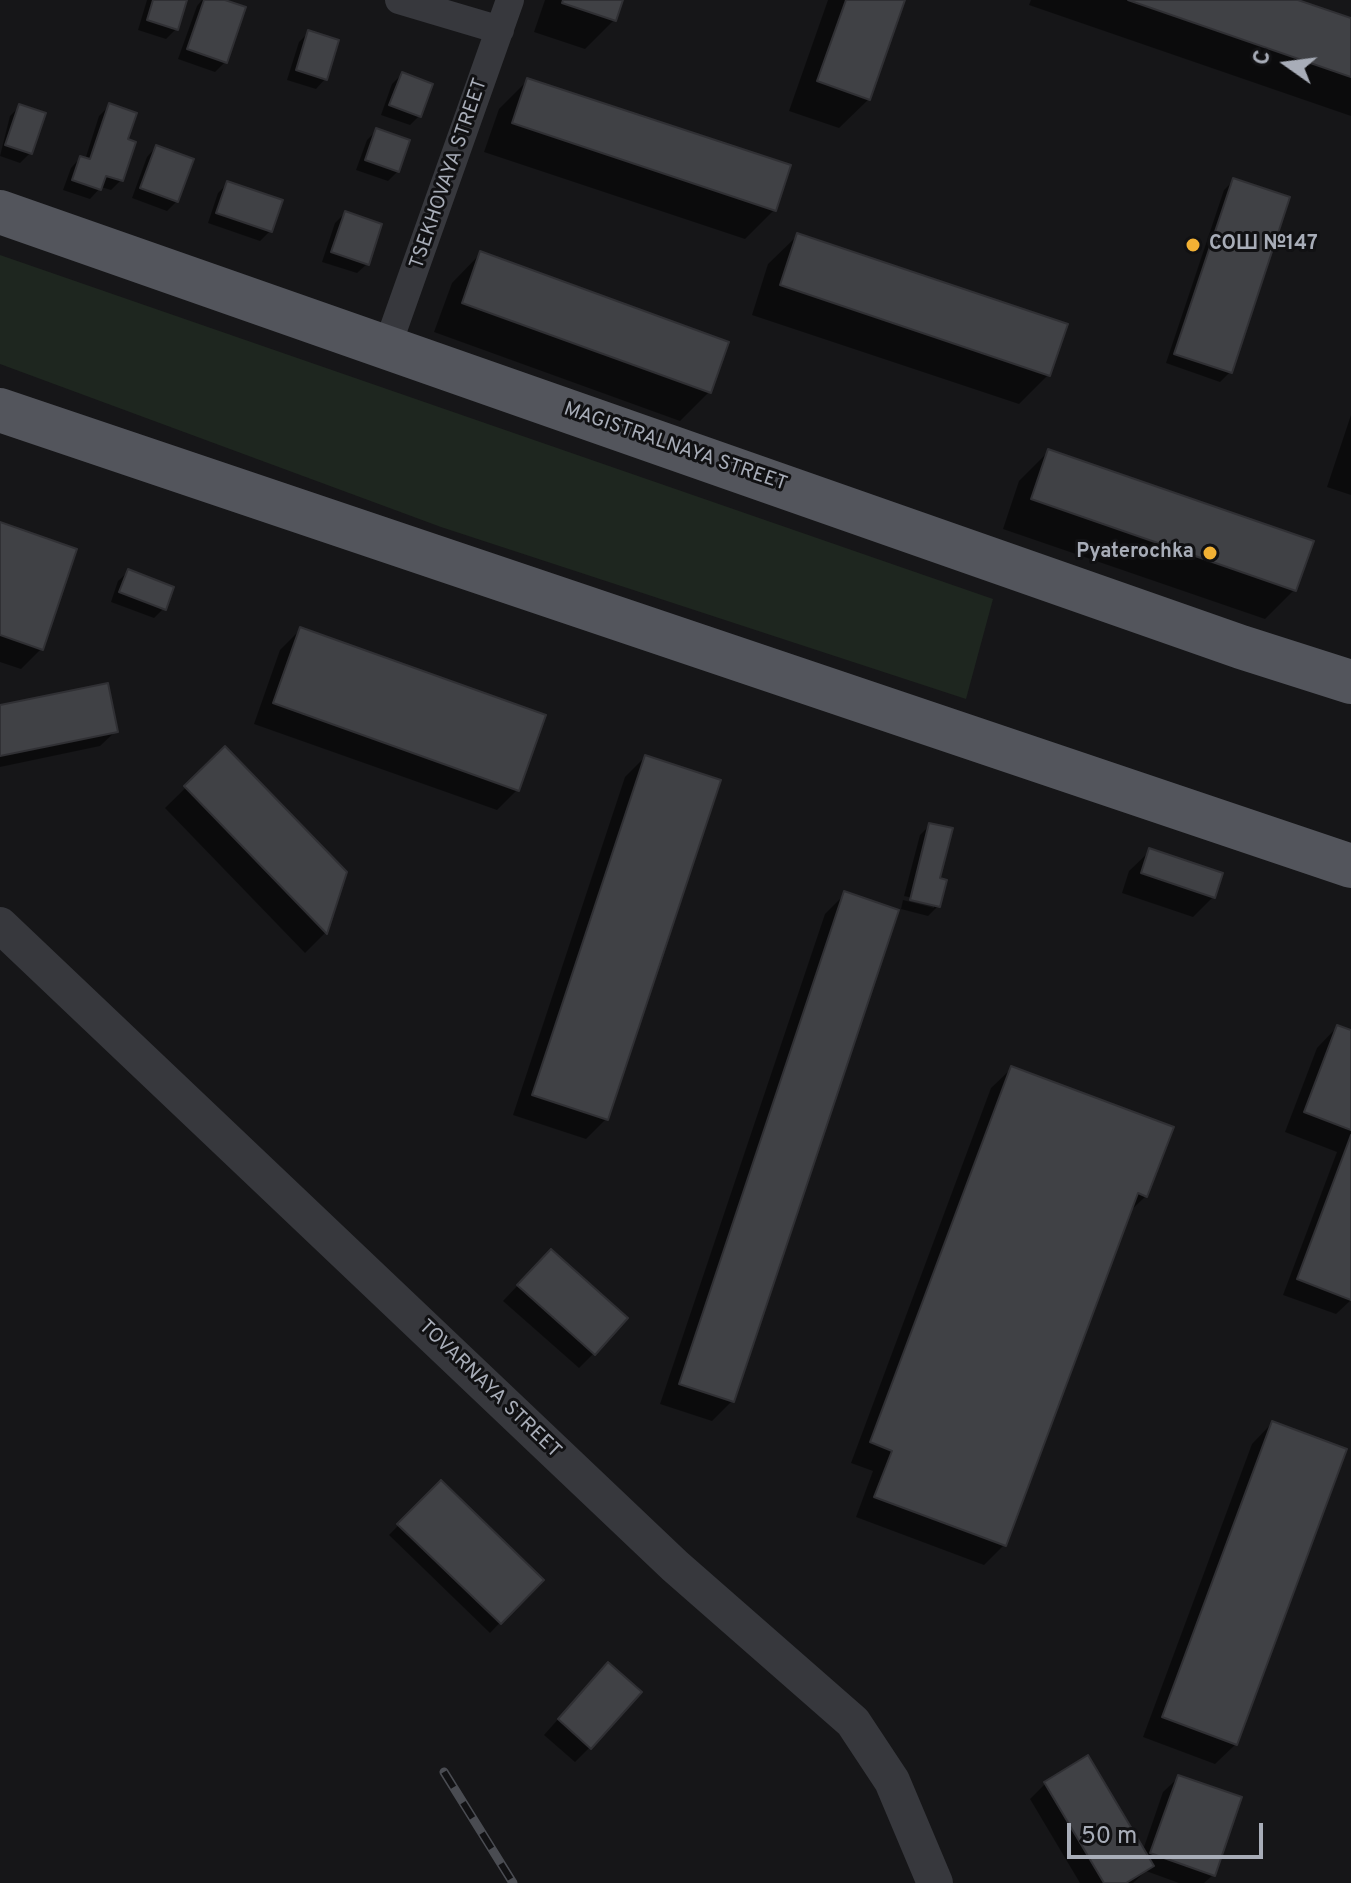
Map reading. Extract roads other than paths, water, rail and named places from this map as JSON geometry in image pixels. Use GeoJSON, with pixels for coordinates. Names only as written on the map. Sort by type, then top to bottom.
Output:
{"type":"FeatureCollection","features":[{"type":"Feature","properties":{"kind":"main road","name":"MAGISTRALNAYA STREET"},"geometry":{"type":"LineString","coordinates":[[0,212],[1226,642],[1351,682]]}},
{"type":"Feature","properties":{"kind":"main road"},"geometry":{"type":"LineString","coordinates":[[0,410],[1351,866]]}},
{"type":"Feature","properties":{"kind":"street"},"geometry":{"type":"LineString","coordinates":[[399,0],[500,30]]}},
{"type":"Feature","properties":{"kind":"street","name":"TSEKHOVAYA STREET"},"geometry":{"type":"LineString","coordinates":[[387,347],[510,0]]}},
{"type":"Feature","properties":{"kind":"street","name":"TOVARNAYA STREET"},"geometry":{"type":"LineString","coordinates":[[0,925],[663,1555],[853,1722],[892,1781],[935,1883]]}},
{"type":"Feature","properties":{"kind":"railway"},"geometry":{"type":"LineString","coordinates":[[444,1772],[513,1883]]}},
{"type":"Feature","properties":{"kind":"place","name":"СОШ №147"},"geometry":{"type":"Point","coordinates":[1193,245]}},
{"type":"Feature","properties":{"kind":"place","name":"Pyaterochka"},"geometry":{"type":"Point","coordinates":[1210,553]}}]}
